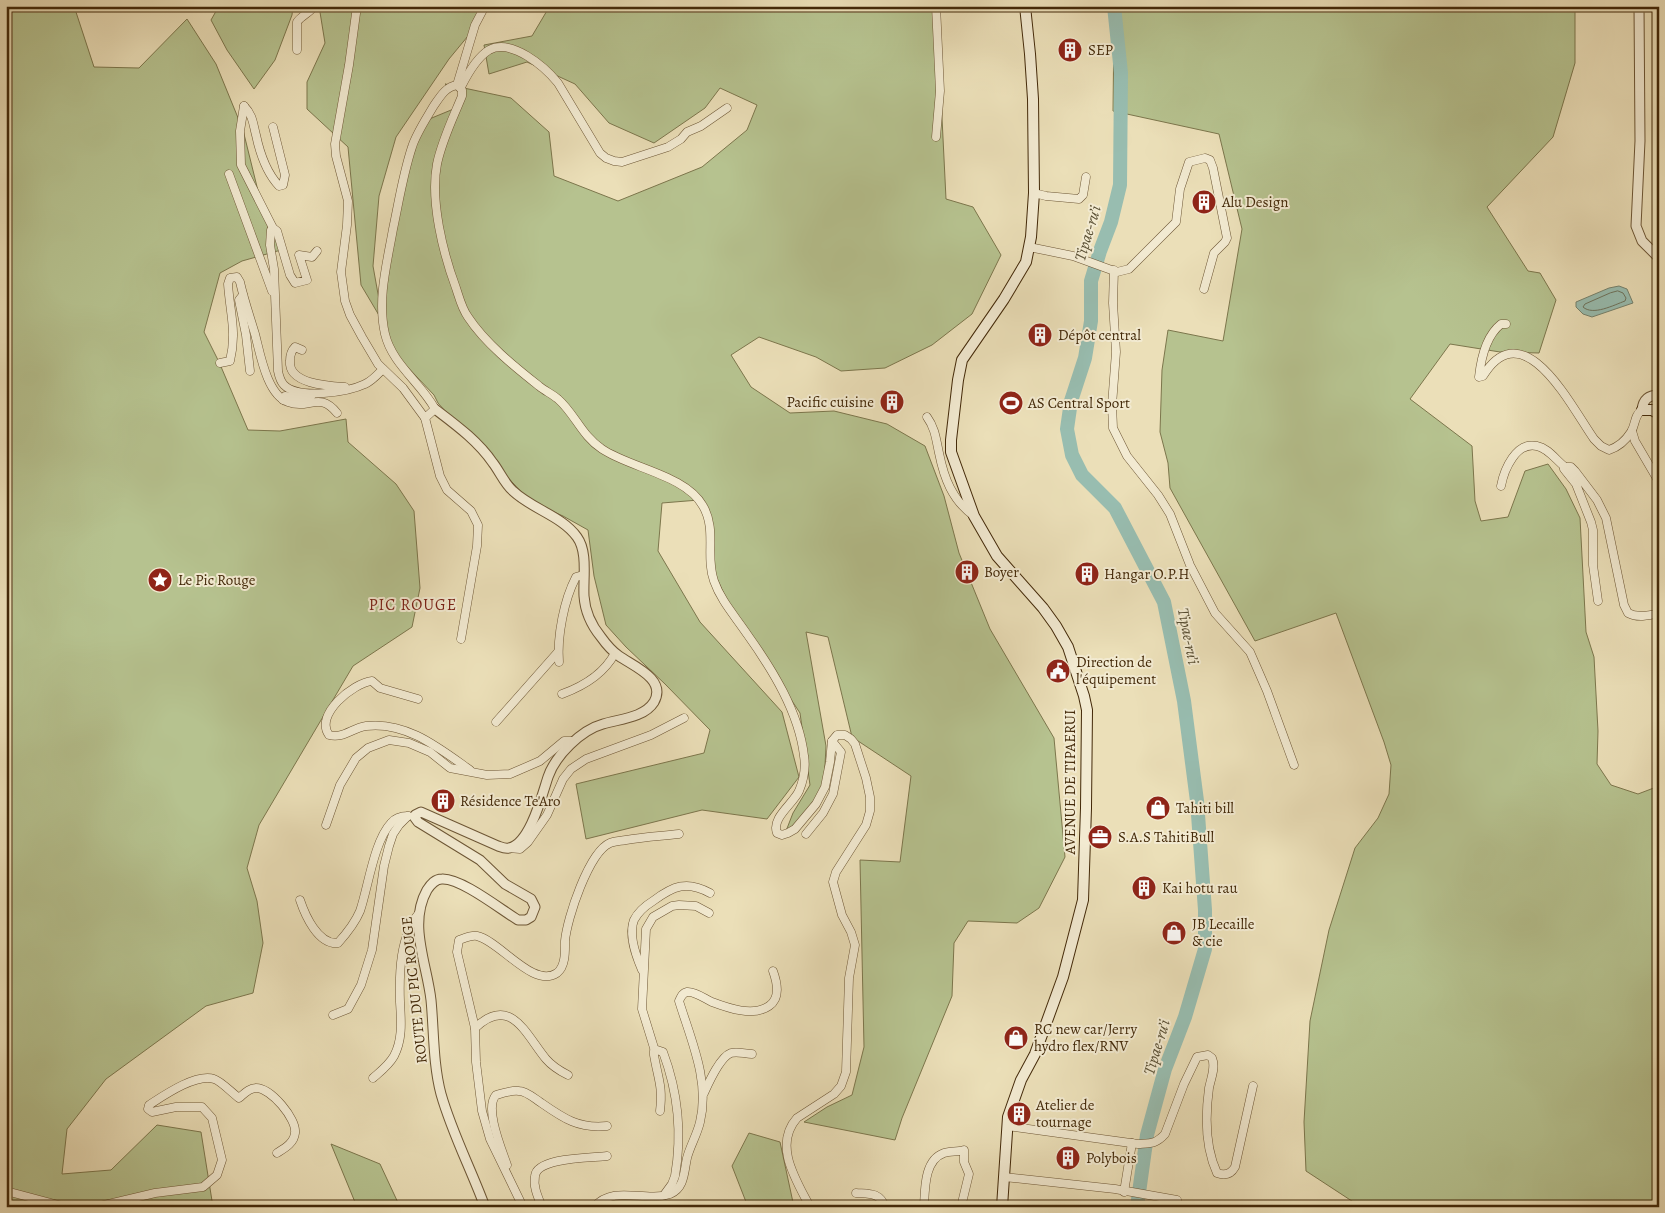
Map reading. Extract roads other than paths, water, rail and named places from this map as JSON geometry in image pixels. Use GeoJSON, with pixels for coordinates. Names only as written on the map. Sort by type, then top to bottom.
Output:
{"type":"FeatureCollection","features":[{"type":"Feature","properties":{"kind":"main road","name":"AVENUE DE TIPAERUI"},"geometry":{"type":"LineString","coordinates":[[1002,1207],[1007,1126],[1012,1105],[1021,1080],[1035,1054],[1063,977],[1081,910],[1085,873],[1088,744],[1087,710],[1068,647],[1056,626],[998,556],[974,516],[951,452],[950,440],[962,360],[1017,280],[1026,262],[1029,248],[1034,193],[1033,99],[1025,6]]}},
{"type":"Feature","properties":{"kind":"main road"},"geometry":{"type":"LineString","coordinates":[[1642,410],[1652,410],[1659,414]]}},
{"type":"Feature","properties":{"kind":"street"},"geometry":{"type":"LineString","coordinates":[[297,50],[297,22],[310,12],[314,6]]}},
{"type":"Feature","properties":{"kind":"street"},"geometry":{"type":"LineString","coordinates":[[357,6],[335,144],[336,156],[348,201],[347,225],[340,272],[345,301],[350,315],[383,369],[403,388],[425,418],[432,437],[440,476],[448,490],[471,511],[478,525],[478,546],[460,639]]}},
{"type":"Feature","properties":{"kind":"street"},"geometry":{"type":"LineString","coordinates":[[485,6],[475,25],[459,86],[462,96],[446,135],[437,165],[436,194],[441,243],[467,317],[501,354],[541,388],[558,399],[586,436],[603,450],[647,468],[680,485],[702,502],[709,518],[711,536],[710,560],[714,581],[722,600],[748,635],[782,691],[790,707],[804,754],[805,768],[803,780],[798,793],[777,820],[775,828],[777,833],[782,835],[795,829],[816,804],[825,787],[832,741],[837,736],[845,735],[851,738],[855,744],[866,778],[870,797],[870,811],[866,826],[836,872],[833,882],[842,915],[855,945],[849,978],[846,1072],[841,1086],[834,1094],[793,1122],[788,1132],[786,1144],[787,1155],[794,1174],[810,1207]]}},
{"type":"Feature","properties":{"kind":"street"},"geometry":{"type":"LineString","coordinates":[[936,6],[940,91],[936,137]]}},
{"type":"Feature","properties":{"kind":"street"},"geometry":{"type":"LineString","coordinates":[[1639,6],[1640,141],[1636,226],[1642,241],[1659,258]]}},
{"type":"Feature","properties":{"kind":"street"},"geometry":{"type":"LineString","coordinates":[[459,86],[481,57],[490,50],[503,47],[516,50],[550,74],[600,153],[606,158],[622,162],[668,147],[682,139],[687,132],[701,126],[727,108]]}},
{"type":"Feature","properties":{"kind":"street"},"geometry":{"type":"LineString","coordinates":[[459,86],[451,86],[443,92],[412,145],[403,180],[385,275],[383,321],[386,340],[402,366],[435,409],[480,446],[513,491],[531,506],[569,527],[578,539],[583,558],[584,598],[587,612],[599,636],[615,653],[652,678],[656,694],[653,702],[646,709],[635,715],[600,724],[572,742],[551,767],[531,825],[514,846],[506,848]]}},
{"type":"Feature","properties":{"kind":"street"},"geometry":{"type":"LineString","coordinates":[[273,127],[285,175],[283,186],[279,186],[265,165],[251,113],[244,106],[240,131],[241,165],[273,228],[277,231],[290,275],[295,282],[307,280],[299,254],[312,257],[317,251]]}},
{"type":"Feature","properties":{"kind":"street"},"geometry":{"type":"LineString","coordinates":[[1029,248],[1056,252],[1117,272],[1130,270],[1172,228],[1176,222],[1180,189],[1189,162],[1205,158],[1210,160],[1213,168],[1226,238],[1225,242],[1214,253],[1204,289]]}},
{"type":"Feature","properties":{"kind":"street"},"geometry":{"type":"LineString","coordinates":[[228,174],[274,295]]}},
{"type":"Feature","properties":{"kind":"street"},"geometry":{"type":"LineString","coordinates":[[1034,193],[1079,199],[1083,195],[1086,177]]}},
{"type":"Feature","properties":{"kind":"street"},"geometry":{"type":"LineString","coordinates":[[273,228],[271,230],[270,245],[274,269],[277,322],[276,352],[280,380],[292,390],[303,393],[342,391],[365,384],[383,369]]}},
{"type":"Feature","properties":{"kind":"street"},"geometry":{"type":"LineString","coordinates":[[1110,269],[1116,352],[1112,406],[1113,428],[1127,456],[1158,495],[1170,514],[1190,565],[1215,613],[1250,652],[1294,765]]}},
{"type":"Feature","properties":{"kind":"street"},"geometry":{"type":"LineString","coordinates":[[220,363],[230,361],[233,348],[234,330],[228,284],[230,278],[237,277],[270,384],[283,400],[293,404],[324,402],[337,413]]}},
{"type":"Feature","properties":{"kind":"street"},"geometry":{"type":"LineString","coordinates":[[243,295],[239,300],[239,306],[246,335],[250,371]]}},
{"type":"Feature","properties":{"kind":"street"},"geometry":{"type":"LineString","coordinates":[[1506,324],[1501,324],[1490,336],[1480,367],[1479,377],[1483,376],[1502,357],[1512,354],[1527,357],[1537,363],[1557,382],[1588,430],[1601,446],[1609,450],[1616,447],[1632,431],[1637,416],[1642,410],[1643,403],[1648,398],[1659,395]]}},
{"type":"Feature","properties":{"kind":"street"},"geometry":{"type":"LineString","coordinates":[[302,350],[295,347],[291,354],[290,367],[295,376],[318,384],[354,387]]}},
{"type":"Feature","properties":{"kind":"street"},"geometry":{"type":"LineString","coordinates":[[283,400],[285,396],[305,398],[318,393]]}},
{"type":"Feature","properties":{"kind":"street"},"geometry":{"type":"LineString","coordinates":[[425,418],[435,409]]}},
{"type":"Feature","properties":{"kind":"street"},"geometry":{"type":"LineString","coordinates":[[926,417],[933,426],[942,468],[949,488],[959,504],[974,516]]}},
{"type":"Feature","properties":{"kind":"street"},"geometry":{"type":"LineString","coordinates":[[1632,431],[1635,441],[1659,482]]}},
{"type":"Feature","properties":{"kind":"street"},"geometry":{"type":"LineString","coordinates":[[1501,486],[1504,472],[1521,448],[1528,445],[1544,449],[1565,467],[1567,474],[1580,492],[1592,522],[1593,565],[1598,601]]}},
{"type":"Feature","properties":{"kind":"street"},"geometry":{"type":"LineString","coordinates":[[1565,467],[1571,467],[1575,471],[1597,500],[1606,518],[1624,605],[1628,613],[1635,616],[1659,613]]}},
{"type":"Feature","properties":{"kind":"street"},"geometry":{"type":"LineString","coordinates":[[558,662],[562,621],[576,577],[583,575]]}},
{"type":"Feature","properties":{"kind":"street"},"geometry":{"type":"LineString","coordinates":[[496,722],[558,652]]}},
{"type":"Feature","properties":{"kind":"street"},"geometry":{"type":"LineString","coordinates":[[562,694],[590,681],[610,663],[615,653]]}},
{"type":"Feature","properties":{"kind":"street"},"geometry":{"type":"LineString","coordinates":[[418,699],[380,688],[372,680],[366,681],[347,692],[338,702],[328,716],[325,728],[329,735],[335,737],[365,726],[396,727],[430,742],[473,772]]}},
{"type":"Feature","properties":{"kind":"street"},"geometry":{"type":"LineString","coordinates":[[300,900],[305,916],[312,926],[326,941],[338,943],[350,929],[359,912],[382,839],[391,823],[402,817],[422,812],[498,846],[520,849],[528,842],[547,815],[563,779],[571,769],[586,759],[651,735],[684,718]]}},
{"type":"Feature","properties":{"kind":"street"},"geometry":{"type":"LineString","coordinates":[[326,825],[340,785],[356,758],[368,748],[389,740],[409,743],[430,752],[450,768],[487,775],[510,774],[540,762],[564,741],[572,742]]}},
{"type":"Feature","properties":{"kind":"street"},"geometry":{"type":"LineString","coordinates":[[806,834],[823,813],[833,794],[841,752],[832,741]]}},
{"type":"Feature","properties":{"kind":"street"},"geometry":{"type":"LineString","coordinates":[[333,1016],[348,1010],[361,985],[372,950],[384,866],[389,846],[396,829],[412,816]]}},
{"type":"Feature","properties":{"kind":"street","name":"ROUTE DU PIC ROUGE"},"geometry":{"type":"LineString","coordinates":[[412,816],[418,822],[480,860],[505,884],[531,899],[535,907],[531,917],[526,920],[518,920],[470,889],[450,880],[441,879],[430,885],[422,900],[419,913],[422,954],[430,988],[439,1086],[447,1113],[485,1207]]}},
{"type":"Feature","properties":{"kind":"street"},"geometry":{"type":"LineString","coordinates":[[514,1186],[490,1139],[482,1111],[476,1062],[475,1028],[457,952],[459,940],[469,936],[478,936],[510,956],[530,972],[548,976],[556,973],[561,968],[564,957],[566,933],[575,900],[592,861],[610,843],[678,834]]}},
{"type":"Feature","properties":{"kind":"street"},"geometry":{"type":"LineString","coordinates":[[644,974],[635,953],[633,941],[634,921],[642,908],[668,890],[676,887],[694,886],[710,893]]}},
{"type":"Feature","properties":{"kind":"street"},"geometry":{"type":"LineString","coordinates":[[660,1111],[661,1080],[654,1056],[656,1051],[642,1009],[646,929],[653,917],[672,906],[696,906],[709,913]]}},
{"type":"Feature","properties":{"kind":"street"},"geometry":{"type":"LineString","coordinates":[[373,1078],[388,1065],[395,1055],[400,1041],[400,976],[403,953],[410,923],[419,913]]}},
{"type":"Feature","properties":{"kind":"street"},"geometry":{"type":"LineString","coordinates":[[704,1093],[695,1052],[679,1000],[687,992],[739,1010],[760,1011],[770,1006],[775,1000],[778,984],[773,971]]}},
{"type":"Feature","properties":{"kind":"street"},"geometry":{"type":"LineString","coordinates":[[475,1028],[496,1014],[511,1018],[520,1024],[546,1060],[558,1070],[568,1075]]}},
{"type":"Feature","properties":{"kind":"street"},"geometry":{"type":"LineString","coordinates":[[656,1051],[660,1050],[663,1052],[667,1064],[675,1097],[679,1127],[675,1176],[664,1195]]}},
{"type":"Feature","properties":{"kind":"street"},"geometry":{"type":"LineString","coordinates":[[594,1207],[604,1197],[612,1195],[664,1195],[676,1190],[682,1183],[687,1157],[700,1122],[704,1093],[711,1078],[726,1056],[734,1052],[752,1054]]}},
{"type":"Feature","properties":{"kind":"street"},"geometry":{"type":"LineString","coordinates":[[1007,1126],[1135,1143],[1159,1141],[1164,1134],[1184,1084],[1198,1057],[1208,1055],[1212,1058],[1214,1066],[1209,1090],[1208,1144],[1217,1173],[1222,1175],[1229,1174],[1235,1167],[1253,1086]]}},
{"type":"Feature","properties":{"kind":"street"},"geometry":{"type":"LineString","coordinates":[[96,1207],[204,1186],[217,1175],[222,1160],[212,1118],[202,1107],[176,1107],[152,1112],[148,1109],[148,1105],[190,1082],[200,1079],[213,1079],[239,1098],[248,1090],[257,1088],[276,1100],[294,1123],[295,1134],[292,1142],[277,1152]]}},
{"type":"Feature","properties":{"kind":"street"},"geometry":{"type":"LineString","coordinates":[[522,1207],[495,1127],[492,1101],[496,1095],[523,1092],[568,1120],[582,1126],[607,1126]]}},
{"type":"Feature","properties":{"kind":"street"},"geometry":{"type":"LineString","coordinates":[[1124,1192],[1135,1143]]}},
{"type":"Feature","properties":{"kind":"street"},"geometry":{"type":"LineString","coordinates":[[924,1207],[930,1165],[944,1153],[964,1150],[964,1162],[969,1174],[961,1207]]}},
{"type":"Feature","properties":{"kind":"street"},"geometry":{"type":"LineString","coordinates":[[542,1207],[535,1189],[534,1174],[539,1168],[564,1160],[607,1156]]}},
{"type":"Feature","properties":{"kind":"street"},"geometry":{"type":"LineString","coordinates":[[1004,1177],[1177,1200]]}},
{"type":"Feature","properties":{"kind":"street"},"geometry":{"type":"LineString","coordinates":[[6,1191],[66,1207]]}},
{"type":"Feature","properties":{"kind":"street"},"geometry":{"type":"LineString","coordinates":[[856,1193],[876,1194],[882,1199],[885,1207]]}},
{"type":"Feature","properties":{"kind":"street"},"geometry":{"type":"LineString","coordinates":[[619,1207],[629,1207]]}},
{"type":"Feature","properties":{"kind":"water"},"geometry":{"type":"Polygon","coordinates":[[[1619,286],[1627,289],[1633,303],[1592,317],[1583,314],[1576,307],[1576,302],[1609,288],[1619,286]]]}},
{"type":"Feature","properties":{"kind":"waterway","name":"Tipae-ru’i"},"geometry":{"type":"LineString","coordinates":[[1114,6],[1121,73],[1120,185],[1111,222],[1091,281],[1091,321],[1085,358],[1071,401],[1067,429],[1072,455],[1082,475],[1115,508],[1164,602],[1184,701],[1197,801],[1205,910],[1205,949],[1185,1017],[1165,1069],[1147,1135],[1137,1207]]}},
{"type":"Feature","properties":{"kind":"place","name":"SEP"},"geometry":{"type":"Point","coordinates":[1070,50]}},
{"type":"Feature","properties":{"kind":"place","name":"Alu Design"},"geometry":{"type":"Point","coordinates":[1204,202]}},
{"type":"Feature","properties":{"kind":"place","name":"Dépôt central"},"geometry":{"type":"Point","coordinates":[1040,335]}},
{"type":"Feature","properties":{"kind":"place","name":"Pacific cuisine"},"geometry":{"type":"Point","coordinates":[892,402]}},
{"type":"Feature","properties":{"kind":"place","name":"AS Central Sport"},"geometry":{"type":"Point","coordinates":[1011,403]}},
{"type":"Feature","properties":{"kind":"place","name":"Boyer"},"geometry":{"type":"Point","coordinates":[967,572]}},
{"type":"Feature","properties":{"kind":"place","name":"Hangar O.P.H"},"geometry":{"type":"Point","coordinates":[1087,574]}},
{"type":"Feature","properties":{"kind":"place","name":"Le Pic Rouge"},"geometry":{"type":"Point","coordinates":[160,580]}},
{"type":"Feature","properties":{"kind":"place","name":"Direction de l'équipement"},"geometry":{"type":"Point","coordinates":[1058,671]}},
{"type":"Feature","properties":{"kind":"place","name":"Résidence Te'Aro"},"geometry":{"type":"Point","coordinates":[443,801]}},
{"type":"Feature","properties":{"kind":"place","name":"Tahiti bill"},"geometry":{"type":"Point","coordinates":[1158,808]}},
{"type":"Feature","properties":{"kind":"place","name":"S.A.S TahitiBull"},"geometry":{"type":"Point","coordinates":[1100,837]}},
{"type":"Feature","properties":{"kind":"place","name":"Kai hotu rau"},"geometry":{"type":"Point","coordinates":[1144,888]}},
{"type":"Feature","properties":{"kind":"place","name":"JB Lecaille & cie"},"geometry":{"type":"Point","coordinates":[1174,933]}},
{"type":"Feature","properties":{"kind":"place","name":"RC new car/Jerry hydro flex/RNV"},"geometry":{"type":"Point","coordinates":[1016,1038]}},
{"type":"Feature","properties":{"kind":"place","name":"Atelier de tournage"},"geometry":{"type":"Point","coordinates":[1019,1114]}},
{"type":"Feature","properties":{"kind":"place","name":"Polybois"},"geometry":{"type":"Point","coordinates":[1068,1158]}},
{"type":"Feature","properties":{"kind":"district","name":"PIC ROUGE"},"geometry":{"type":"Point","coordinates":[413,604]}}]}
